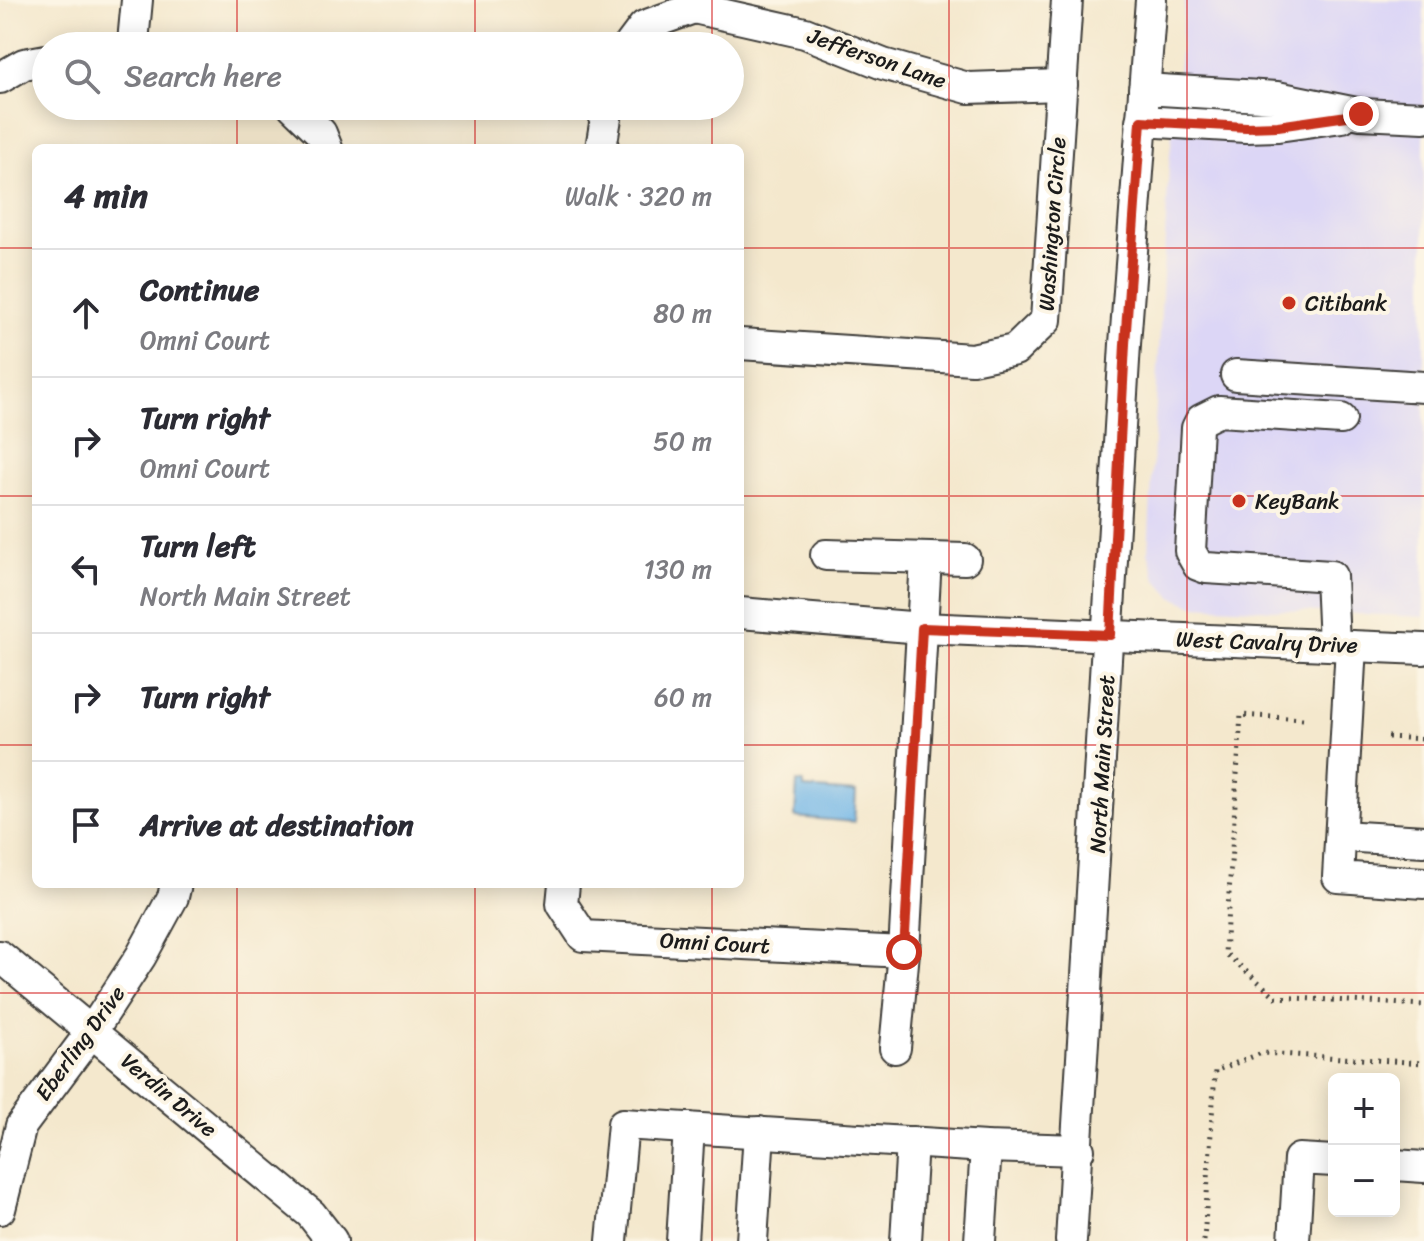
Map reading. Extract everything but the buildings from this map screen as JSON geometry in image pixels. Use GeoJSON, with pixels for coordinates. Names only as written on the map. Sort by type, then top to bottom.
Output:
{"type":"FeatureCollection","features":[{"type":"Feature","properties":{"kind":"street"},"geometry":{"type":"LineString","coordinates":[[133,32],[137,0]]}},
{"type":"Feature","properties":{"kind":"street","name":"Washington Circle"},"geometry":{"type":"LineString","coordinates":[[744,344],[972,359],[1015,350],[1046,320],[1067,0]]}},
{"type":"Feature","properties":{"kind":"street","name":"North Main Street"},"geometry":{"type":"LineString","coordinates":[[1071,1241],[1079,1150],[1125,344],[1151,0]]}},
{"type":"Feature","properties":{"kind":"street"},"geometry":{"type":"LineString","coordinates":[[640,32],[644,26],[694,4]]}},
{"type":"Feature","properties":{"kind":"street","name":"Jefferson Lane"},"geometry":{"type":"LineString","coordinates":[[694,4],[805,33],[883,64],[968,88],[1062,85]]}},
{"type":"Feature","properties":{"kind":"street"},"geometry":{"type":"LineString","coordinates":[[0,78],[32,63]]}},
{"type":"Feature","properties":{"kind":"street"},"geometry":{"type":"LineString","coordinates":[[1144,89],[1277,97],[1361,114],[1424,117]]}},
{"type":"Feature","properties":{"kind":"street"},"geometry":{"type":"LineString","coordinates":[[1141,121],[1278,126],[1361,114]]}},
{"type":"Feature","properties":{"kind":"street"},"geometry":{"type":"LineString","coordinates":[[308,120],[321,133],[325,144]]}},
{"type":"Feature","properties":{"kind":"street"},"geometry":{"type":"LineString","coordinates":[[602,144],[606,120]]}},
{"type":"Feature","properties":{"kind":"street"},"geometry":{"type":"LineString","coordinates":[[1236,375],[1424,387]]}},
{"type":"Feature","properties":{"kind":"street"},"geometry":{"type":"LineString","coordinates":[[1341,419],[1219,411],[1201,420],[1197,428],[1190,551],[1198,565],[1206,568],[1331,576],[1342,646],[1338,877],[1424,883]]}},
{"type":"Feature","properties":{"kind":"street"},"geometry":{"type":"LineString","coordinates":[[826,555],[965,559]]}},
{"type":"Feature","properties":{"kind":"street"},"geometry":{"type":"LineString","coordinates":[[895,1048],[904,952],[926,558]]}},
{"type":"Feature","properties":{"kind":"street"},"geometry":{"type":"LineString","coordinates":[[744,613],[922,628],[1110,635]]}},
{"type":"Feature","properties":{"kind":"street","name":"West Cavalry Drive"},"geometry":{"type":"LineString","coordinates":[[1110,635],[1424,649]]}},
{"type":"Feature","properties":{"kind":"street"},"geometry":{"type":"LineString","coordinates":[[1341,836],[1424,841]]}},
{"type":"Feature","properties":{"kind":"street","name":"Eberling Drive"},"geometry":{"type":"LineString","coordinates":[[0,1209],[21,1126],[92,1031],[141,956],[175,888]]}},
{"type":"Feature","properties":{"kind":"street","name":"Omni Court"},"geometry":{"type":"LineString","coordinates":[[564,888],[562,904],[583,936],[904,952]]}},
{"type":"Feature","properties":{"kind":"street","name":"Verdin Drive"},"geometry":{"type":"LineString","coordinates":[[0,956],[311,1214],[332,1241]]}},
{"type":"Feature","properties":{"kind":"street"},"geometry":{"type":"LineString","coordinates":[[612,1241],[623,1124],[1079,1150]]}},
{"type":"Feature","properties":{"kind":"street"},"geometry":{"type":"LineString","coordinates":[[682,1241],[689,1128]]}},
{"type":"Feature","properties":{"kind":"street"},"geometry":{"type":"LineString","coordinates":[[752,1241],[759,1132]]}},
{"type":"Feature","properties":{"kind":"street"},"geometry":{"type":"LineString","coordinates":[[906,1241],[912,1142]]}},
{"type":"Feature","properties":{"kind":"street"},"geometry":{"type":"LineString","coordinates":[[980,1241],[986,1147]]}},
{"type":"Feature","properties":{"kind":"street"},"geometry":{"type":"LineString","coordinates":[[1294,1241],[1299,1159],[1328,1161]]}},
{"type":"Feature","properties":{"kind":"street"},"geometry":{"type":"LineString","coordinates":[[1400,1165],[1424,1167]]}},
{"type":"Feature","properties":{"kind":"path"},"geometry":{"type":"LineString","coordinates":[[1303,719],[1241,715],[1225,953],[1276,997],[1424,1005]]}},
{"type":"Feature","properties":{"kind":"path"},"geometry":{"type":"LineString","coordinates":[[1388,737],[1424,739]]}},
{"type":"Feature","properties":{"kind":"path"},"geometry":{"type":"LineString","coordinates":[[1204,1241],[1215,1071],[1262,1053],[1424,1063]]}},
{"type":"Feature","properties":{"kind":"shaded area"},"geometry":{"type":"Polygon","coordinates":[[[1185,0],[1424,0],[1424,617],[1194,606],[1172,597],[1156,579],[1148,552],[1169,165],[1185,0]]]}},
{"type":"Feature","properties":{"kind":"water"},"geometry":{"type":"Polygon","coordinates":[[[797,782],[804,783],[804,788],[856,792],[854,822],[795,817],[797,782]]]}},
{"type":"Feature","properties":{"kind":"place","name":"Citibank"},"geometry":{"type":"Point","coordinates":[1289,303]}},
{"type":"Feature","properties":{"kind":"place","name":"KeyBank"},"geometry":{"type":"Point","coordinates":[1239,501]}},
{"type":"Feature","properties":{"kind":"route"},"geometry":{"type":"LineString","coordinates":[[904,952],[922,628],[1110,635],[1125,344],[1141,121],[1278,126],[1361,114]]}}]}
